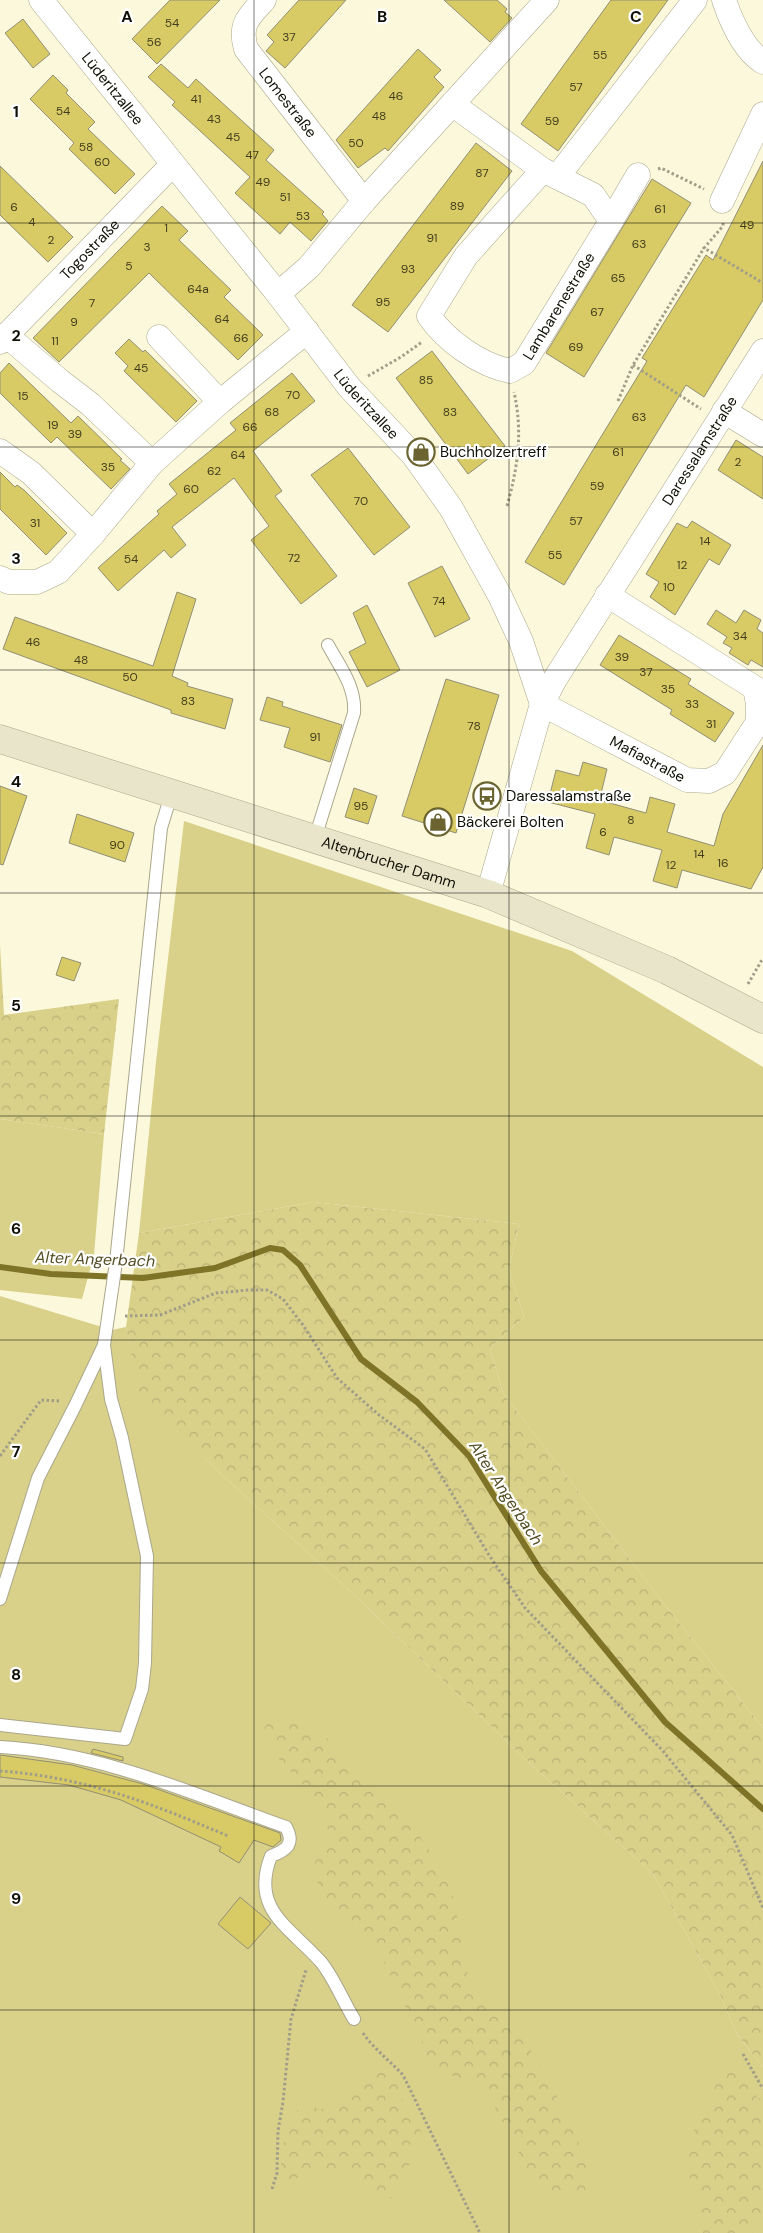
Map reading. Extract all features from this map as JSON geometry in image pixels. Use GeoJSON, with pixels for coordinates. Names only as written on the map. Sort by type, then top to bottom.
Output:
{"type":"FeatureCollection","features":[{"type":"Feature","properties":{"kind":"main road","name":"Altenbrucher Damm"},"geometry":{"type":"LineString","coordinates":[[0,739],[171,795],[315,838],[488,894],[668,970],[763,1019]]}},
{"type":"Feature","properties":{"kind":"street","name":"Lüderitzallee"},"geometry":{"type":"LineString","coordinates":[[41,0],[172,165],[278,294],[349,387],[414,456],[465,530],[500,596],[521,641],[542,704]]}},
{"type":"Feature","properties":{"kind":"street","name":"Lomestraße"},"geometry":{"type":"LineString","coordinates":[[264,0],[245,23],[243,37],[246,49],[364,201]]}},
{"type":"Feature","properties":{"kind":"street"},"geometry":{"type":"LineString","coordinates":[[438,330],[429,316],[466,256],[550,174],[695,0]]}},
{"type":"Feature","properties":{"kind":"street"},"geometry":{"type":"LineString","coordinates":[[724,0],[730,17],[754,56],[763,62]]}},
{"type":"Feature","properties":{"kind":"street"},"geometry":{"type":"LineString","coordinates":[[278,294],[309,267],[364,201],[541,2]]}},
{"type":"Feature","properties":{"kind":"street"},"geometry":{"type":"LineString","coordinates":[[452,104],[550,174],[593,195],[611,221]]}},
{"type":"Feature","properties":{"kind":"street"},"geometry":{"type":"LineString","coordinates":[[722,201],[763,114]]}},
{"type":"Feature","properties":{"kind":"street","name":"Togostraße"},"geometry":{"type":"LineString","coordinates":[[152,463],[90,404],[3,338],[172,165]]}},
{"type":"Feature","properties":{"kind":"street","name":"Lambarenestraße"},"geometry":{"type":"LineString","coordinates":[[438,330],[492,368],[510,372],[524,363],[638,175]]}},
{"type":"Feature","properties":{"kind":"street"},"geometry":{"type":"LineString","coordinates":[[0,578],[9,582],[37,582],[58,572],[93,534],[152,463],[220,402],[307,331]]}},
{"type":"Feature","properties":{"kind":"street"},"geometry":{"type":"LineString","coordinates":[[159,337],[220,402]]}},
{"type":"Feature","properties":{"kind":"street","name":"Daressalamstraße"},"geometry":{"type":"LineString","coordinates":[[542,704],[555,678],[606,595],[763,351]]}},
{"type":"Feature","properties":{"kind":"street"},"geometry":{"type":"LineString","coordinates":[[721,416],[763,435]]}},
{"type":"Feature","properties":{"kind":"street"},"geometry":{"type":"LineString","coordinates":[[0,451],[31,473],[93,534]]}},
{"type":"Feature","properties":{"kind":"street","name":"Mafiastraße"},"geometry":{"type":"LineString","coordinates":[[542,704],[687,780],[709,781],[725,773],[758,722],[759,684],[606,595]]}},
{"type":"Feature","properties":{"kind":"street"},"geometry":{"type":"LineString","coordinates":[[488,894],[542,704]]}},
{"type":"Feature","properties":{"kind":"lane"},"geometry":{"type":"LineString","coordinates":[[315,838],[354,713],[355,701],[351,687],[328,645]]}},
{"type":"Feature","properties":{"kind":"lane"},"geometry":{"type":"LineString","coordinates":[[0,1725],[125,1739],[142,1689],[146,1638],[147,1556],[122,1438],[111,1399],[104,1345],[116,1262],[161,828],[171,795]]}},
{"type":"Feature","properties":{"kind":"lane"},"geometry":{"type":"LineString","coordinates":[[0,1598],[38,1478],[104,1345]]}},
{"type":"Feature","properties":{"kind":"lane"},"geometry":{"type":"LineString","coordinates":[[0,1747],[60,1754],[136,1773],[286,1827],[290,1835],[289,1843],[284,1851],[271,1856],[266,1869],[264,1884],[266,1900],[275,1916],[322,1964],[354,2019]]}},
{"type":"Feature","properties":{"kind":"path"},"geometry":{"type":"LineString","coordinates":[[618,401],[633,366],[704,248],[723,226],[722,201],[694,183],[661,168],[638,175]]}},
{"type":"Feature","properties":{"kind":"path"},"geometry":{"type":"LineString","coordinates":[[704,248],[763,283]]}},
{"type":"Feature","properties":{"kind":"path"},"geometry":{"type":"LineString","coordinates":[[349,387],[401,357],[438,330]]}},
{"type":"Feature","properties":{"kind":"path"},"geometry":{"type":"LineString","coordinates":[[633,366],[721,416]]}},
{"type":"Feature","properties":{"kind":"path"},"geometry":{"type":"LineString","coordinates":[[507,506],[519,452],[519,420],[510,372]]}},
{"type":"Feature","properties":{"kind":"path"},"geometry":{"type":"LineString","coordinates":[[736,1006],[763,958]]}},
{"type":"Feature","properties":{"kind":"path"},"geometry":{"type":"LineString","coordinates":[[109,1310],[125,1316],[160,1315],[216,1294],[249,1290],[267,1290],[283,1300],[304,1325],[337,1378],[379,1415],[425,1449],[525,1608],[662,1750],[732,1835],[763,1908]]}},
{"type":"Feature","properties":{"kind":"path"},"geometry":{"type":"LineString","coordinates":[[0,1456],[41,1400]]}},
{"type":"Feature","properties":{"kind":"path"},"geometry":{"type":"LineString","coordinates":[[0,1771],[70,1779],[121,1793],[170,1811],[228,1836]]}},
{"type":"Feature","properties":{"kind":"path"},"geometry":{"type":"LineString","coordinates":[[272,2189],[277,2173],[278,2131],[283,2102],[291,2019],[308,1959],[308,1950]]}},
{"type":"Feature","properties":{"kind":"path"},"geometry":{"type":"LineString","coordinates":[[354,2019],[373,2048],[390,2061],[403,2075],[480,2233]]}},
{"type":"Feature","properties":{"kind":"path"},"geometry":{"type":"LineString","coordinates":[[743,2054],[763,2089]]}},
{"type":"Feature","properties":{"kind":"green space"},"geometry":{"type":"Polygon","coordinates":[[[184,821],[572,951],[763,1067],[763,1728],[658,1596],[503,1393],[490,1348],[524,1317],[509,1269],[519,1224],[313,1202],[139,1233],[156,1062],[184,821]]]}},
{"type":"Feature","properties":{"kind":"green space"},"geometry":{"type":"Polygon","coordinates":[[[0,945],[4,1015],[119,999],[104,1134],[0,1119],[0,945]]]}},
{"type":"Feature","properties":{"kind":"green space"},"geometry":{"type":"Polygon","coordinates":[[[0,1119],[104,1134],[94,1255],[82,1299],[0,1290],[0,1119]]]}},
{"type":"Feature","properties":{"kind":"green space"},"geometry":{"type":"Polygon","coordinates":[[[313,1202],[519,1224],[509,1269],[524,1317],[490,1348],[503,1393],[658,1596],[763,1728],[763,2067],[738,2036],[720,1995],[653,1874],[526,1760],[348,1589],[221,1474],[140,1395],[126,1327],[139,1233],[313,1202]]]}},
{"type":"Feature","properties":{"kind":"green space"},"geometry":{"type":"Polygon","coordinates":[[[0,1296],[112,1330],[126,1327],[141,1395],[221,1474],[348,1589],[526,1760],[653,1874],[720,1995],[738,2036],[763,2067],[763,2233],[0,2233],[0,1296]]]}},
{"type":"Feature","properties":{"kind":"green space"},"geometry":{"type":"Polygon","coordinates":[[[271,1717],[303,1725],[330,1740],[363,1783],[385,1802],[407,1810],[423,1842],[440,1864],[454,1899],[470,1988],[493,2013],[526,2042],[551,2085],[576,2134],[587,2166],[585,2193],[556,2193],[527,2169],[485,2088],[431,2068],[421,2039],[381,1956],[372,1943],[342,1921],[327,1904],[318,1884],[314,1865],[328,1832],[325,1808],[279,1759],[274,1745],[264,1729],[271,1717]]]}},
{"type":"Feature","properties":{"kind":"green space"},"geometry":{"type":"Polygon","coordinates":[[[377,2060],[389,2070],[406,2107],[424,2138],[407,2146],[414,2156],[391,2199],[375,2191],[352,2173],[345,2170],[327,2170],[279,2182],[285,2136],[299,2107],[312,2106],[320,2110],[360,2092],[368,2082],[377,2060]]]}},
{"type":"Feature","properties":{"kind":"green space"},"geometry":{"type":"Polygon","coordinates":[[[731,2062],[757,2097],[763,2101],[763,2216],[752,2233],[703,2233],[701,2209],[686,2167],[683,2150],[694,2136],[695,2121],[706,2116],[714,2103],[713,2091],[722,2073],[731,2062]]]}},
{"type":"Feature","properties":{"kind":"building"},"geometry":{"type":"Polygon","coordinates":[[[170,0],[220,0],[157,64],[132,39],[170,0]]]}},
{"type":"Feature","properties":{"kind":"building"},"geometry":{"type":"Polygon","coordinates":[[[299,0],[346,0],[285,68],[266,51],[274,42],[267,35],[299,0]]]}},
{"type":"Feature","properties":{"kind":"building"},"geometry":{"type":"Polygon","coordinates":[[[444,0],[497,0],[507,9],[505,12],[512,18],[490,42],[444,0]]]}},
{"type":"Feature","properties":{"kind":"building"},"geometry":{"type":"Polygon","coordinates":[[[611,0],[668,0],[558,151],[521,124],[611,0]]]}},
{"type":"Feature","properties":{"kind":"building"},"geometry":{"type":"Polygon","coordinates":[[[23,19],[50,54],[33,68],[5,33],[23,19]]]}},
{"type":"Feature","properties":{"kind":"building"},"geometry":{"type":"Polygon","coordinates":[[[418,49],[441,70],[434,77],[444,87],[388,151],[385,148],[358,168],[336,140],[418,49]]]}},
{"type":"Feature","properties":{"kind":"building"},"geometry":{"type":"Polygon","coordinates":[[[161,64],[188,88],[196,79],[274,150],[266,160],[324,212],[322,214],[328,221],[311,241],[290,222],[280,234],[235,193],[250,177],[172,105],[175,102],[148,77],[161,64]]]}},
{"type":"Feature","properties":{"kind":"building"},"geometry":{"type":"Polygon","coordinates":[[[53,75],[68,90],[66,93],[95,122],[88,129],[135,174],[115,194],[69,149],[74,143],[30,99],[53,75]]]}},
{"type":"Feature","properties":{"kind":"building"},"geometry":{"type":"Polygon","coordinates":[[[476,143],[512,171],[388,332],[352,305],[476,143]]]}},
{"type":"Feature","properties":{"kind":"building"},"geometry":{"type":"Polygon","coordinates":[[[763,161],[763,300],[704,397],[686,385],[564,585],[525,562],[647,361],[642,358],[706,255],[713,260],[763,161]]]}},
{"type":"Feature","properties":{"kind":"building"},"geometry":{"type":"Polygon","coordinates":[[[0,166],[73,237],[48,262],[0,215],[0,166]]]}},
{"type":"Feature","properties":{"kind":"building"},"geometry":{"type":"Polygon","coordinates":[[[652,179],[691,203],[584,377],[546,353],[652,179]]]}},
{"type":"Feature","properties":{"kind":"building"},"geometry":{"type":"Polygon","coordinates":[[[162,206],[188,231],[179,240],[231,290],[224,297],[263,335],[238,360],[149,273],[59,362],[33,338],[162,206]]]}},
{"type":"Feature","properties":{"kind":"building"},"geometry":{"type":"Polygon","coordinates":[[[129,339],[143,352],[145,350],[197,401],[176,422],[124,371],[128,366],[115,353],[129,339]]]}},
{"type":"Feature","properties":{"kind":"building"},"geometry":{"type":"Polygon","coordinates":[[[432,351],[505,446],[468,474],[396,378],[432,351]]]}},
{"type":"Feature","properties":{"kind":"building"},"geometry":{"type":"Polygon","coordinates":[[[9,363],[71,423],[78,416],[122,459],[120,460],[130,469],[111,489],[57,437],[51,443],[0,393],[0,373],[9,363]]]}},
{"type":"Feature","properties":{"kind":"building"},"geometry":{"type":"Polygon","coordinates":[[[292,373],[315,401],[253,451],[282,491],[275,496],[337,576],[301,604],[251,540],[269,526],[234,478],[172,527],[186,545],[171,558],[164,550],[118,591],[98,568],[159,514],[157,511],[177,494],[169,484],[236,430],[230,423],[292,373]]]}},
{"type":"Feature","properties":{"kind":"building"},"geometry":{"type":"Polygon","coordinates":[[[736,440],[763,457],[763,499],[718,470],[736,440]]]}},
{"type":"Feature","properties":{"kind":"building"},"geometry":{"type":"Polygon","coordinates":[[[348,448],[410,527],[374,555],[311,475],[348,448]]]}},
{"type":"Feature","properties":{"kind":"building"},"geometry":{"type":"Polygon","coordinates":[[[0,472],[15,487],[17,485],[24,490],[67,533],[46,555],[0,509],[0,472]]]}},
{"type":"Feature","properties":{"kind":"building"},"geometry":{"type":"Polygon","coordinates":[[[692,521],[731,545],[719,565],[709,559],[675,615],[650,597],[659,582],[646,574],[677,523],[687,528],[692,521]]]}},
{"type":"Feature","properties":{"kind":"building"},"geometry":{"type":"Polygon","coordinates":[[[442,566],[470,619],[435,637],[408,583],[442,566]]]}},
{"type":"Feature","properties":{"kind":"building"},"geometry":{"type":"Polygon","coordinates":[[[177,592],[196,599],[172,676],[188,683],[187,686],[233,699],[225,729],[171,713],[171,710],[3,649],[15,617],[153,666],[177,592]]]}},
{"type":"Feature","properties":{"kind":"building"},"geometry":{"type":"Polygon","coordinates":[[[367,605],[400,670],[367,687],[349,652],[366,643],[353,613],[367,605]]]}},
{"type":"Feature","properties":{"kind":"building"},"geometry":{"type":"Polygon","coordinates":[[[716,610],[736,623],[744,610],[761,620],[757,629],[763,633],[763,667],[751,660],[748,665],[729,653],[732,648],[723,643],[727,637],[707,624],[716,610]]]}},
{"type":"Feature","properties":{"kind":"building"},"geometry":{"type":"Polygon","coordinates":[[[619,635],[691,679],[688,684],[734,713],[715,742],[670,714],[672,710],[600,665],[619,635]]]}},
{"type":"Feature","properties":{"kind":"building"},"geometry":{"type":"Polygon","coordinates":[[[446,679],[499,695],[456,833],[402,816],[446,679]]]}},
{"type":"Feature","properties":{"kind":"building"},"geometry":{"type":"Polygon","coordinates":[[[267,697],[283,702],[282,706],[342,725],[330,762],[284,747],[290,728],[260,720],[267,697]]]}},
{"type":"Feature","properties":{"kind":"building"},"geometry":{"type":"Polygon","coordinates":[[[763,745],[763,867],[751,889],[682,870],[677,888],[653,881],[662,850],[614,837],[609,855],[586,848],[595,814],[548,802],[556,770],[579,776],[583,762],[607,769],[599,800],[646,813],[650,797],[675,804],[667,832],[714,846],[723,814],[763,745]]]}},
{"type":"Feature","properties":{"kind":"building"},"geometry":{"type":"Polygon","coordinates":[[[0,786],[27,796],[3,865],[0,864],[0,786]]]}},
{"type":"Feature","properties":{"kind":"building"},"geometry":{"type":"Polygon","coordinates":[[[354,788],[377,796],[368,824],[345,817],[354,788]]]}},
{"type":"Feature","properties":{"kind":"building"},"geometry":{"type":"Polygon","coordinates":[[[77,814],[134,833],[125,862],[69,843],[77,814]]]}},
{"type":"Feature","properties":{"kind":"building"},"geometry":{"type":"Polygon","coordinates":[[[62,957],[81,963],[74,981],[56,975],[62,957]]]}},
{"type":"Feature","properties":{"kind":"building"},"geometry":{"type":"Polygon","coordinates":[[[93,1749],[123,1757],[123,1761],[91,1753],[93,1749]]]}},
{"type":"Feature","properties":{"kind":"building"},"geometry":{"type":"Polygon","coordinates":[[[0,1755],[72,1765],[143,1784],[280,1833],[281,1840],[273,1847],[254,1840],[239,1863],[219,1851],[221,1847],[121,1800],[69,1785],[0,1777],[0,1755]]]}},
{"type":"Feature","properties":{"kind":"building"},"geometry":{"type":"Polygon","coordinates":[[[240,1897],[271,1923],[248,1949],[218,1924],[240,1897]]]}},
{"type":"Feature","properties":{"kind":"waterway","name":"Alter Angerbach"},"geometry":{"type":"LineString","coordinates":[[0,1267],[51,1274],[143,1278],[215,1268],[270,1248],[283,1250],[300,1265],[361,1359],[417,1402],[469,1456],[541,1571],[665,1722],[763,1809]]}},
{"type":"Feature","properties":{"kind":"place","name":"Buchholzertreff"},"geometry":{"type":"Point","coordinates":[421,452]}},
{"type":"Feature","properties":{"kind":"place","name":"Daressalamstraße"},"geometry":{"type":"Point","coordinates":[487,796]}},
{"type":"Feature","properties":{"kind":"place","name":"Bäckerei Bolten"},"geometry":{"type":"Point","coordinates":[438,822]}}]}
